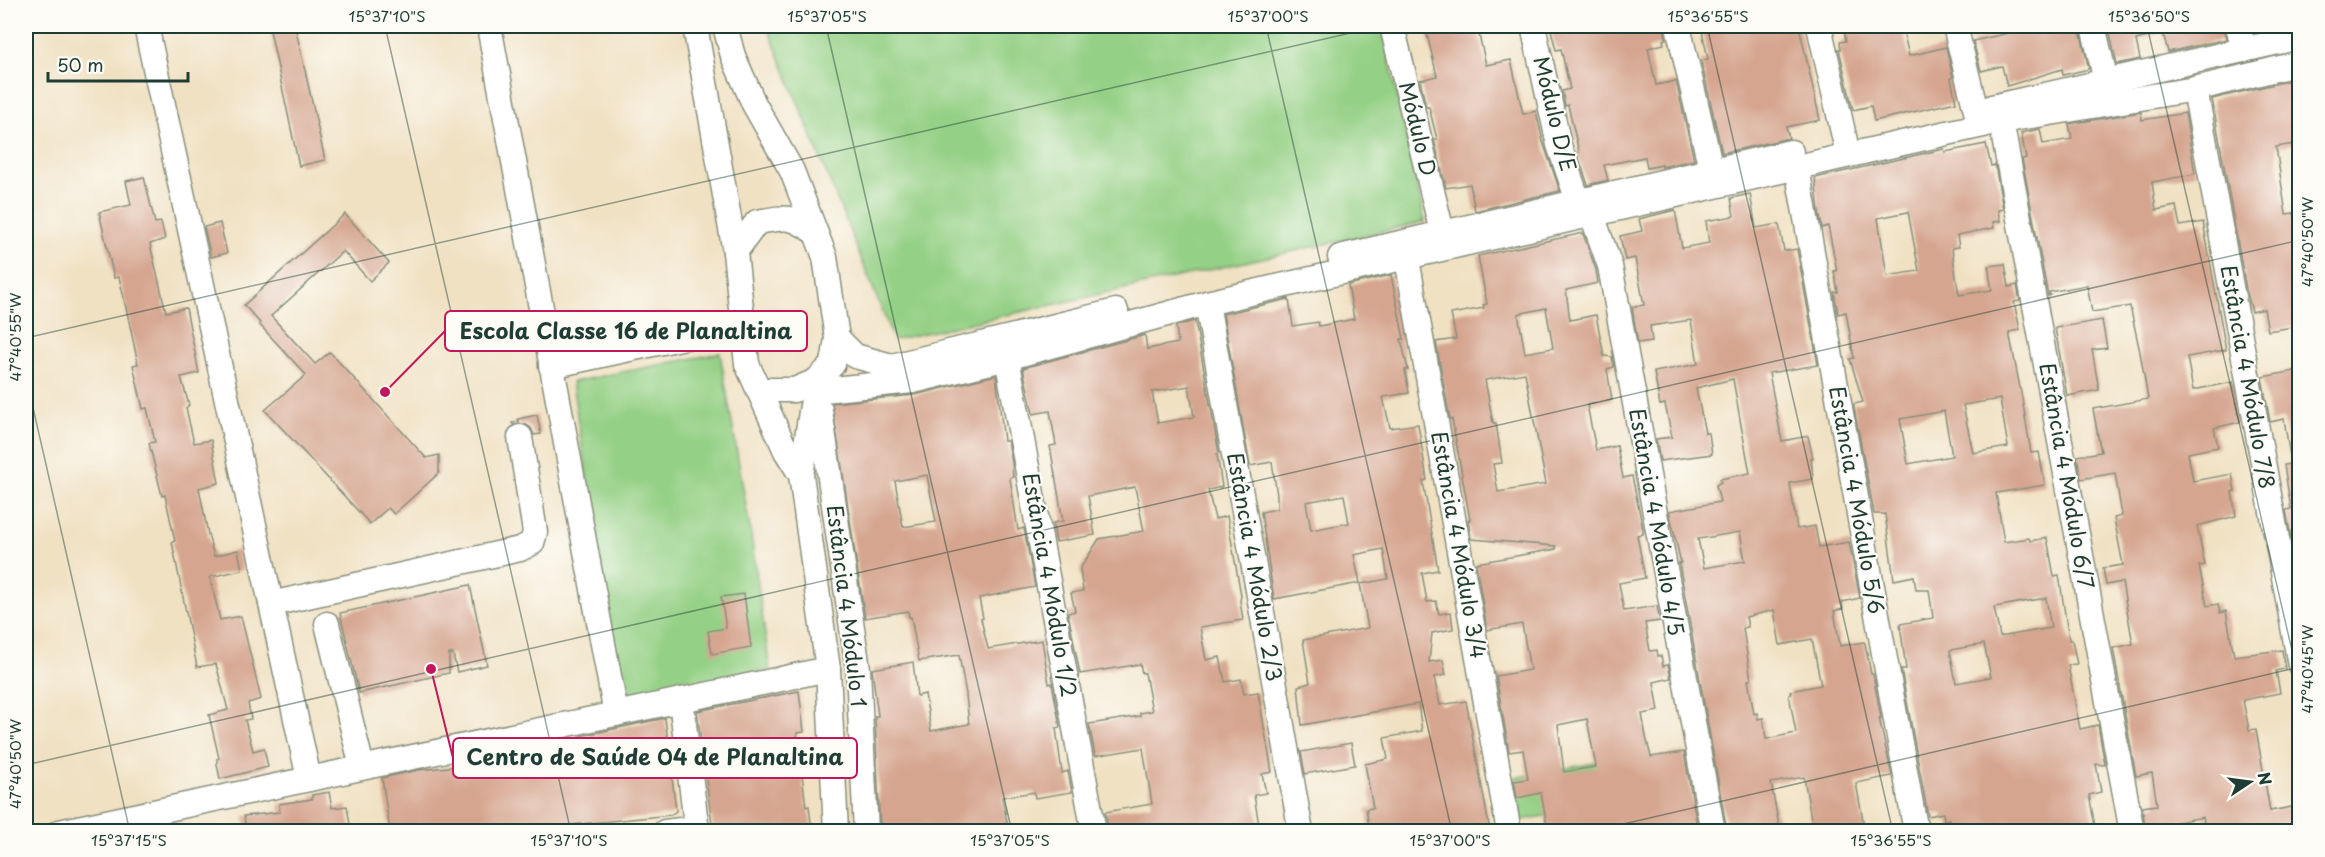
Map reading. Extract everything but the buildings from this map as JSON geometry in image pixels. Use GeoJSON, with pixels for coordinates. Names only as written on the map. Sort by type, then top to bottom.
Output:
{"type":"FeatureCollection","features":[{"type":"Feature","properties":{"kind":"street"},"geometry":{"type":"LineString","coordinates":[[146,26],[309,778]]}},
{"type":"Feature","properties":{"kind":"street"},"geometry":{"type":"LineString","coordinates":[[489,26],[616,714]]}},
{"type":"Feature","properties":{"kind":"street"},"geometry":{"type":"LineString","coordinates":[[695,26],[735,252],[741,325],[747,364],[786,451],[801,475]]}},
{"type":"Feature","properties":{"kind":"street"},"geometry":{"type":"LineString","coordinates":[[724,26],[733,56],[754,104],[792,171],[825,257],[837,338],[833,364],[816,381],[794,390],[760,390]]}},
{"type":"Feature","properties":{"kind":"street","name":"Módulo D"},"geometry":{"type":"LineString","coordinates":[[1392,26],[1442,232]]}},
{"type":"Feature","properties":{"kind":"street","name":"Módulo D/E"},"geometry":{"type":"LineString","coordinates":[[1533,26],[1559,146],[1585,208]]}},
{"type":"Feature","properties":{"kind":"street"},"geometry":{"type":"LineString","coordinates":[[1678,26],[1711,169]]}},
{"type":"Feature","properties":{"kind":"street"},"geometry":{"type":"LineString","coordinates":[[1819,26],[1845,141]]}},
{"type":"Feature","properties":{"kind":"street"},"geometry":{"type":"LineString","coordinates":[[1955,26],[1976,111]]}},
{"type":"Feature","properties":{"kind":"street"},"geometry":{"type":"LineString","coordinates":[[2093,26],[2106,81]]}},
{"type":"Feature","properties":{"kind":"street"},"geometry":{"type":"LineString","coordinates":[[2238,26],[2244,50]]}},
{"type":"Feature","properties":{"kind":"street"},"geometry":{"type":"LineString","coordinates":[[816,381],[823,390],[913,381],[1004,349],[1442,232],[1797,168],[1976,111],[2300,37]]}},
{"type":"Feature","properties":{"kind":"street"},"geometry":{"type":"LineString","coordinates":[[837,338],[855,356],[892,366],[1004,349],[1407,258],[1585,208],[1711,169],[1845,141],[1878,141],[2195,89],[2300,63]]}},
{"type":"Feature","properties":{"kind":"street","name":"Estância 4 Módulo 7/8"},"geometry":{"type":"LineString","coordinates":[[2195,89],[2300,666]]}},
{"type":"Feature","properties":{"kind":"street","name":"Estância 4 Módulo 6/7"},"geometry":{"type":"LineString","coordinates":[[2001,121],[2132,831]]}},
{"type":"Feature","properties":{"kind":"street","name":"Estância 4 Módulo 5/6"},"geometry":{"type":"LineString","coordinates":[[1797,168],[1916,831]]}},
{"type":"Feature","properties":{"kind":"street","name":"Estância 4 Módulo 4/5"},"geometry":{"type":"LineString","coordinates":[[1585,208],[1610,266],[1713,831]]}},
{"type":"Feature","properties":{"kind":"street"},"geometry":{"type":"LineString","coordinates":[[735,252],[757,222],[780,218],[798,220],[815,232]]}},
{"type":"Feature","properties":{"kind":"street"},"geometry":{"type":"LineString","coordinates":[[1407,258],[1412,252],[1435,241],[1442,232]]}},
{"type":"Feature","properties":{"kind":"street","name":"Estância 4 Módulo 3/4"},"geometry":{"type":"LineString","coordinates":[[1407,258],[1509,831]]}},
{"type":"Feature","properties":{"kind":"street","name":"Estância 4 Módulo 2/3"},"geometry":{"type":"LineString","coordinates":[[1207,303],[1301,831]]}},
{"type":"Feature","properties":{"kind":"street"},"geometry":{"type":"LineString","coordinates":[[550,366],[741,325]]}},
{"type":"Feature","properties":{"kind":"street","name":"Estância 4 Módulo 1/2"},"geometry":{"type":"LineString","coordinates":[[1004,349],[1094,831]]}},
{"type":"Feature","properties":{"kind":"street"},"geometry":{"type":"LineString","coordinates":[[816,381],[801,475],[828,669],[836,831]]}},
{"type":"Feature","properties":{"kind":"street","name":"Estância 4 Módulo 1"},"geometry":{"type":"LineString","coordinates":[[816,381],[858,669],[866,831]]}},
{"type":"Feature","properties":{"kind":"street"},"geometry":{"type":"LineString","coordinates":[[271,604],[520,549],[532,543],[535,532],[520,437]]}},
{"type":"Feature","properties":{"kind":"street"},"geometry":{"type":"LineString","coordinates":[[327,624],[362,767]]}},
{"type":"Feature","properties":{"kind":"street"},"geometry":{"type":"LineString","coordinates":[[59,831],[828,669]]}},
{"type":"Feature","properties":{"kind":"street"},"geometry":{"type":"LineString","coordinates":[[665,831],[697,830],[681,700]]}},
{"type":"Feature","properties":{"kind":"green space"},"geometry":{"type":"Polygon","coordinates":[[[767,26],[1382,26],[1425,222],[894,340],[767,26]]]}},
{"type":"Feature","properties":{"kind":"green space"},"geometry":{"type":"Polygon","coordinates":[[[720,353],[751,535],[770,670],[621,697],[572,382],[720,353]]]}},
{"type":"Feature","properties":{"kind":"green space"},"geometry":{"type":"Polygon","coordinates":[[[1627,757],[1635,800],[1522,820],[1513,778],[1627,757]]]}},
{"type":"Feature","properties":{"kind":"place","name":"Escola Classe 16 de Planaltina"},"geometry":{"type":"Point","coordinates":[385,392]}},
{"type":"Feature","properties":{"kind":"place","name":"Centro de Saúde 04 de Planaltina"},"geometry":{"type":"Point","coordinates":[431,669]}}]}
